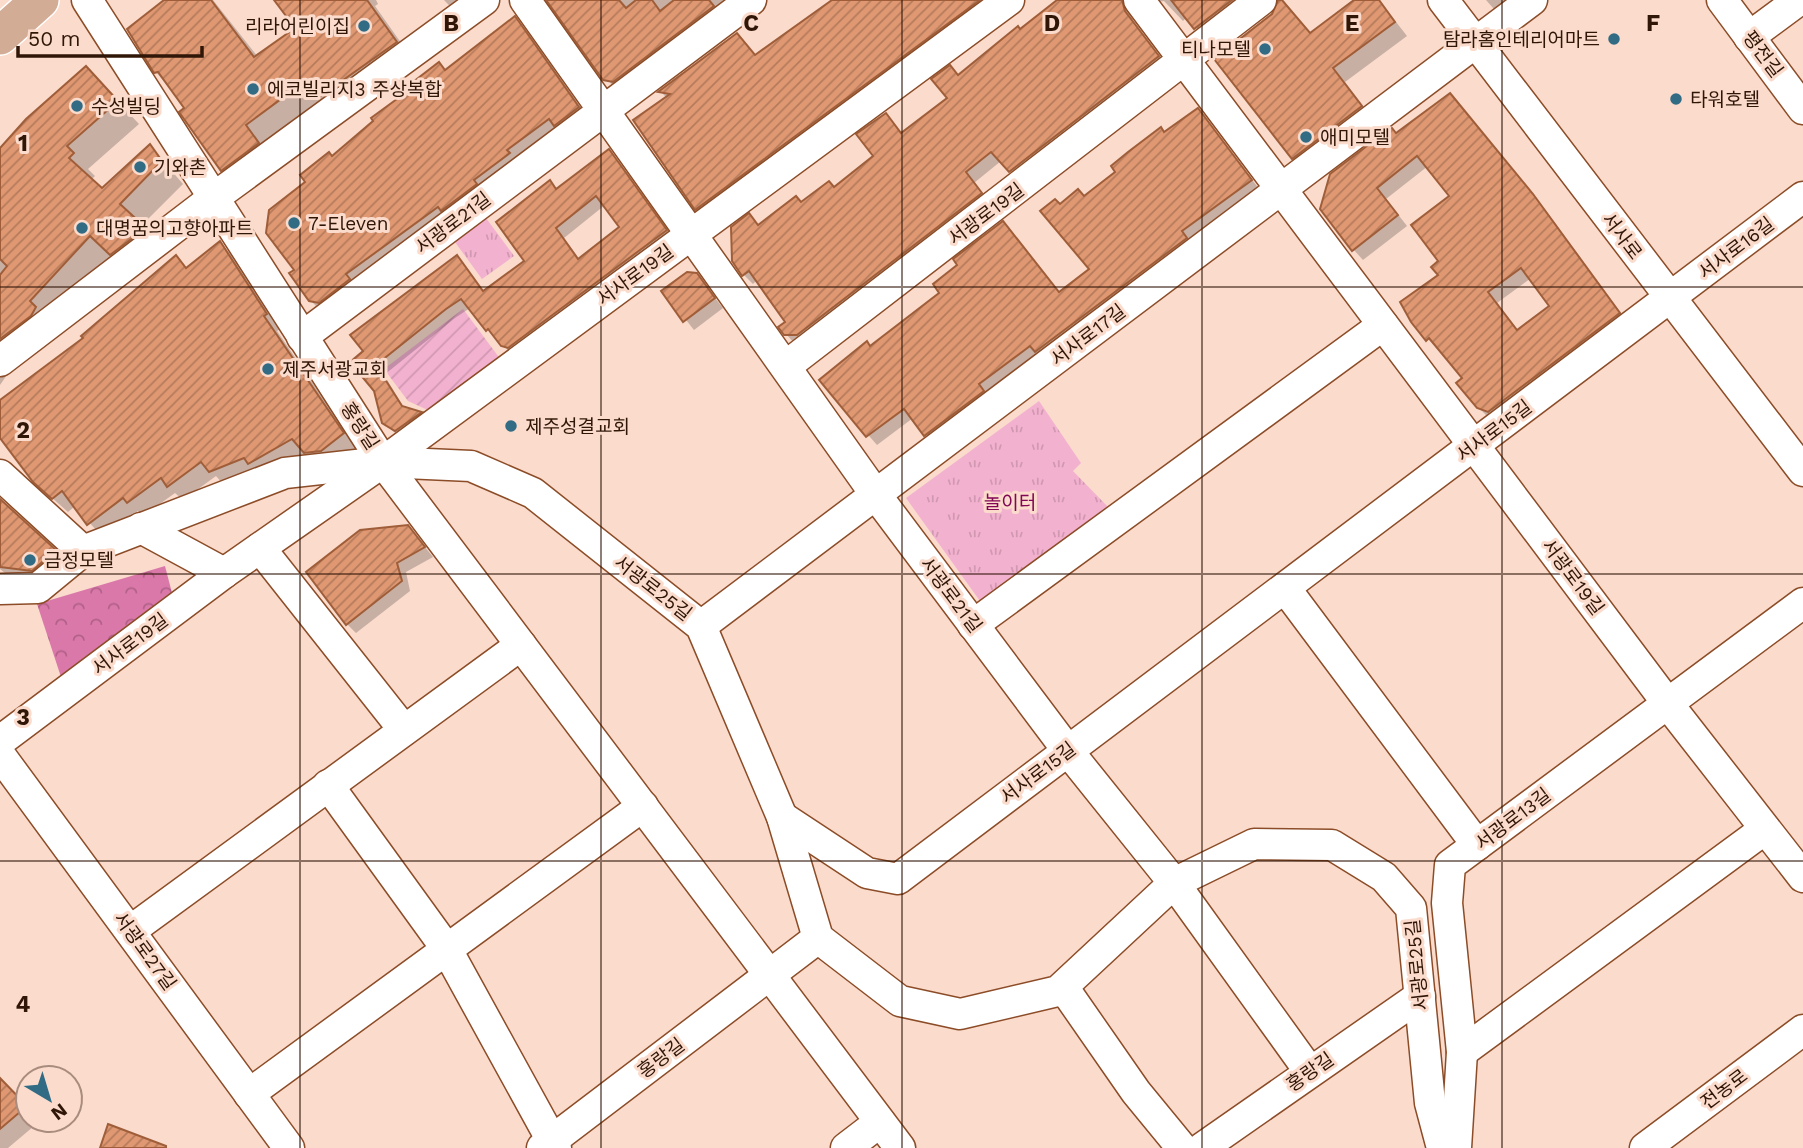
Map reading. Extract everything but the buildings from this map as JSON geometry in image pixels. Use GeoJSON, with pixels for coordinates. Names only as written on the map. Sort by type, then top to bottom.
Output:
{"type":"FeatureCollection","features":[{"type":"Feature","properties":{"kind":"main road"},"geometry":{"type":"LineString","coordinates":[[3,26],[40,0]]}},
{"type":"Feature","properties":{"kind":"street","name":"홍랑길"},"geometry":{"type":"LineString","coordinates":[[87,0],[212,199],[383,462],[900,1148]]}},
{"type":"Feature","properties":{"kind":"street"},"geometry":{"type":"LineString","coordinates":[[0,361],[212,199],[484,0]]}},
{"type":"Feature","properties":{"kind":"street","name":"서광로21길"},"geometry":{"type":"LineString","coordinates":[[524,0],[693,233],[876,495],[1068,751],[1174,883],[1310,1072]]}},
{"type":"Feature","properties":{"kind":"street"},"geometry":{"type":"LineString","coordinates":[[603,109],[751,0]]}},
{"type":"Feature","properties":{"kind":"street","name":"서사로19길"},"geometry":{"type":"LineString","coordinates":[[0,741],[224,573],[383,462],[1009,0]]}},
{"type":"Feature","properties":{"kind":"street","name":"서광로19길"},"geometry":{"type":"LineString","coordinates":[[1139,0],[1668,704],[1803,877]]}},
{"type":"Feature","properties":{"kind":"street"},"geometry":{"type":"LineString","coordinates":[[1185,61],[1261,0]]}},
{"type":"Feature","properties":{"kind":"street","name":"서사로"},"geometry":{"type":"LineString","coordinates":[[1444,0],[1803,471]]}},
{"type":"Feature","properties":{"kind":"street","name":"서사로17길"},"geometry":{"type":"LineString","coordinates":[[701,626],[1532,0]]}},
{"type":"Feature","properties":{"kind":"street","name":"평전길"},"geometry":{"type":"LineString","coordinates":[[1723,0],[1803,109]]}},
{"type":"Feature","properties":{"kind":"street"},"geometry":{"type":"LineString","coordinates":[[1749,37],[1799,0]]}},
{"type":"Feature","properties":{"kind":"street","name":"서광로19길"},"geometry":{"type":"LineString","coordinates":[[786,366],[1185,61]]}},
{"type":"Feature","properties":{"kind":"street","name":"서광로21길"},"geometry":{"type":"LineString","coordinates":[[302,337],[603,109]]}},
{"type":"Feature","properties":{"kind":"street","name":"서사로16길"},"geometry":{"type":"LineString","coordinates":[[1669,298],[1803,197]]}},
{"type":"Feature","properties":{"kind":"street","name":"서사로15길"},"geometry":{"type":"LineString","coordinates":[[782,817],[867,873],[898,879],[1669,298]]}},
{"type":"Feature","properties":{"kind":"street"},"geometry":{"type":"LineString","coordinates":[[973,625],[1383,325]]}},
{"type":"Feature","properties":{"kind":"street","name":"서광로25길"},"geometry":{"type":"LineString","coordinates":[[0,589],[38,588],[83,551],[285,473],[383,462],[471,466],[533,493],[701,626],[782,817],[818,938],[900,1001],[960,1014],[1058,991],[1174,883],[1254,844],[1332,845],[1384,877],[1411,908],[1430,1103],[1442,1148]]}},
{"type":"Feature","properties":{"kind":"street"},"geometry":{"type":"LineString","coordinates":[[0,475],[83,551]]}},
{"type":"Feature","properties":{"kind":"street"},"geometry":{"type":"LineString","coordinates":[[141,528],[224,573]]}},
{"type":"Feature","properties":{"kind":"street"},"geometry":{"type":"LineString","coordinates":[[260,548],[404,730]]}},
{"type":"Feature","properties":{"kind":"street"},"geometry":{"type":"LineString","coordinates":[[1285,588],[1477,845]]}},
{"type":"Feature","properties":{"kind":"street","name":"서광로13길"},"geometry":{"type":"LineString","coordinates":[[1456,1148],[1462,1052],[1447,903],[1450,865],[1803,603]]}},
{"type":"Feature","properties":{"kind":"street"},"geometry":{"type":"LineString","coordinates":[[130,931],[521,645]]}},
{"type":"Feature","properties":{"kind":"street","name":"서광로27길"},"geometry":{"type":"LineString","coordinates":[[0,755],[289,1148]]}},
{"type":"Feature","properties":{"kind":"street","name":"홍랑길"},"geometry":{"type":"LineString","coordinates":[[328,785],[446,947],[550,1146],[818,938]]}},
{"type":"Feature","properties":{"kind":"street"},"geometry":{"type":"LineString","coordinates":[[249,1094],[446,947],[643,806]]}},
{"type":"Feature","properties":{"kind":"street"},"geometry":{"type":"LineString","coordinates":[[1462,1052],[1765,829]]}},
{"type":"Feature","properties":{"kind":"street"},"geometry":{"type":"LineString","coordinates":[[1411,908],[1447,903]]}},
{"type":"Feature","properties":{"kind":"street"},"geometry":{"type":"LineString","coordinates":[[1063,987],[1136,1092],[1182,1148]]}},
{"type":"Feature","properties":{"kind":"street","name":"홍랑길"},"geometry":{"type":"LineString","coordinates":[[1202,1148],[1420,996]]}},
{"type":"Feature","properties":{"kind":"street","name":"전농로"},"geometry":{"type":"LineString","coordinates":[[1645,1148],[1803,1030]]}},
{"type":"Feature","properties":{"kind":"street"},"geometry":{"type":"LineString","coordinates":[[846,1148],[880,1122]]}},
{"type":"Feature","properties":{"kind":"green space"},"geometry":{"type":"Polygon","coordinates":[[[483,214],[514,256],[482,279],[452,238],[483,214]]]}},
{"type":"Feature","properties":{"kind":"green space"},"geometry":{"type":"Polygon","coordinates":[[[463,309],[501,360],[432,412],[408,401],[384,369],[463,309]]]}},
{"type":"Feature","properties":{"kind":"green space","name":"놀이터"},"geometry":{"type":"Polygon","coordinates":[[[1039,401],[1081,463],[1073,471],[1109,508],[980,601],[906,498],[1039,401]]]}},
{"type":"Feature","properties":{"kind":"green space"},"geometry":{"type":"Polygon","coordinates":[[[165,566],[172,593],[61,677],[37,604],[165,566]]]}},
{"type":"Feature","properties":{"kind":"place","name":"리라어린이집"},"geometry":{"type":"Point","coordinates":[364,26]}},
{"type":"Feature","properties":{"kind":"place","name":"탐라홈인테리어마트"},"geometry":{"type":"Point","coordinates":[1614,39]}},
{"type":"Feature","properties":{"kind":"place","name":"티나모텔"},"geometry":{"type":"Point","coordinates":[1265,49]}},
{"type":"Feature","properties":{"kind":"place","name":"에코빌리지3 주상복합"},"geometry":{"type":"Point","coordinates":[253,89]}},
{"type":"Feature","properties":{"kind":"place","name":"타워호텔"},"geometry":{"type":"Point","coordinates":[1676,99]}},
{"type":"Feature","properties":{"kind":"place","name":"수성빌딩"},"geometry":{"type":"Point","coordinates":[77,106]}},
{"type":"Feature","properties":{"kind":"place","name":"애미모텔"},"geometry":{"type":"Point","coordinates":[1306,137]}},
{"type":"Feature","properties":{"kind":"place","name":"기와촌"},"geometry":{"type":"Point","coordinates":[140,167]}},
{"type":"Feature","properties":{"kind":"place","name":"7-Eleven"},"geometry":{"type":"Point","coordinates":[294,223]}},
{"type":"Feature","properties":{"kind":"place","name":"대명꿈의고향아파트"},"geometry":{"type":"Point","coordinates":[82,228]}},
{"type":"Feature","properties":{"kind":"place","name":"제주서광교회"},"geometry":{"type":"Point","coordinates":[268,369]}},
{"type":"Feature","properties":{"kind":"place","name":"제주성결교회"},"geometry":{"type":"Point","coordinates":[511,426]}},
{"type":"Feature","properties":{"kind":"place","name":"금정모텔"},"geometry":{"type":"Point","coordinates":[30,560]}}]}
